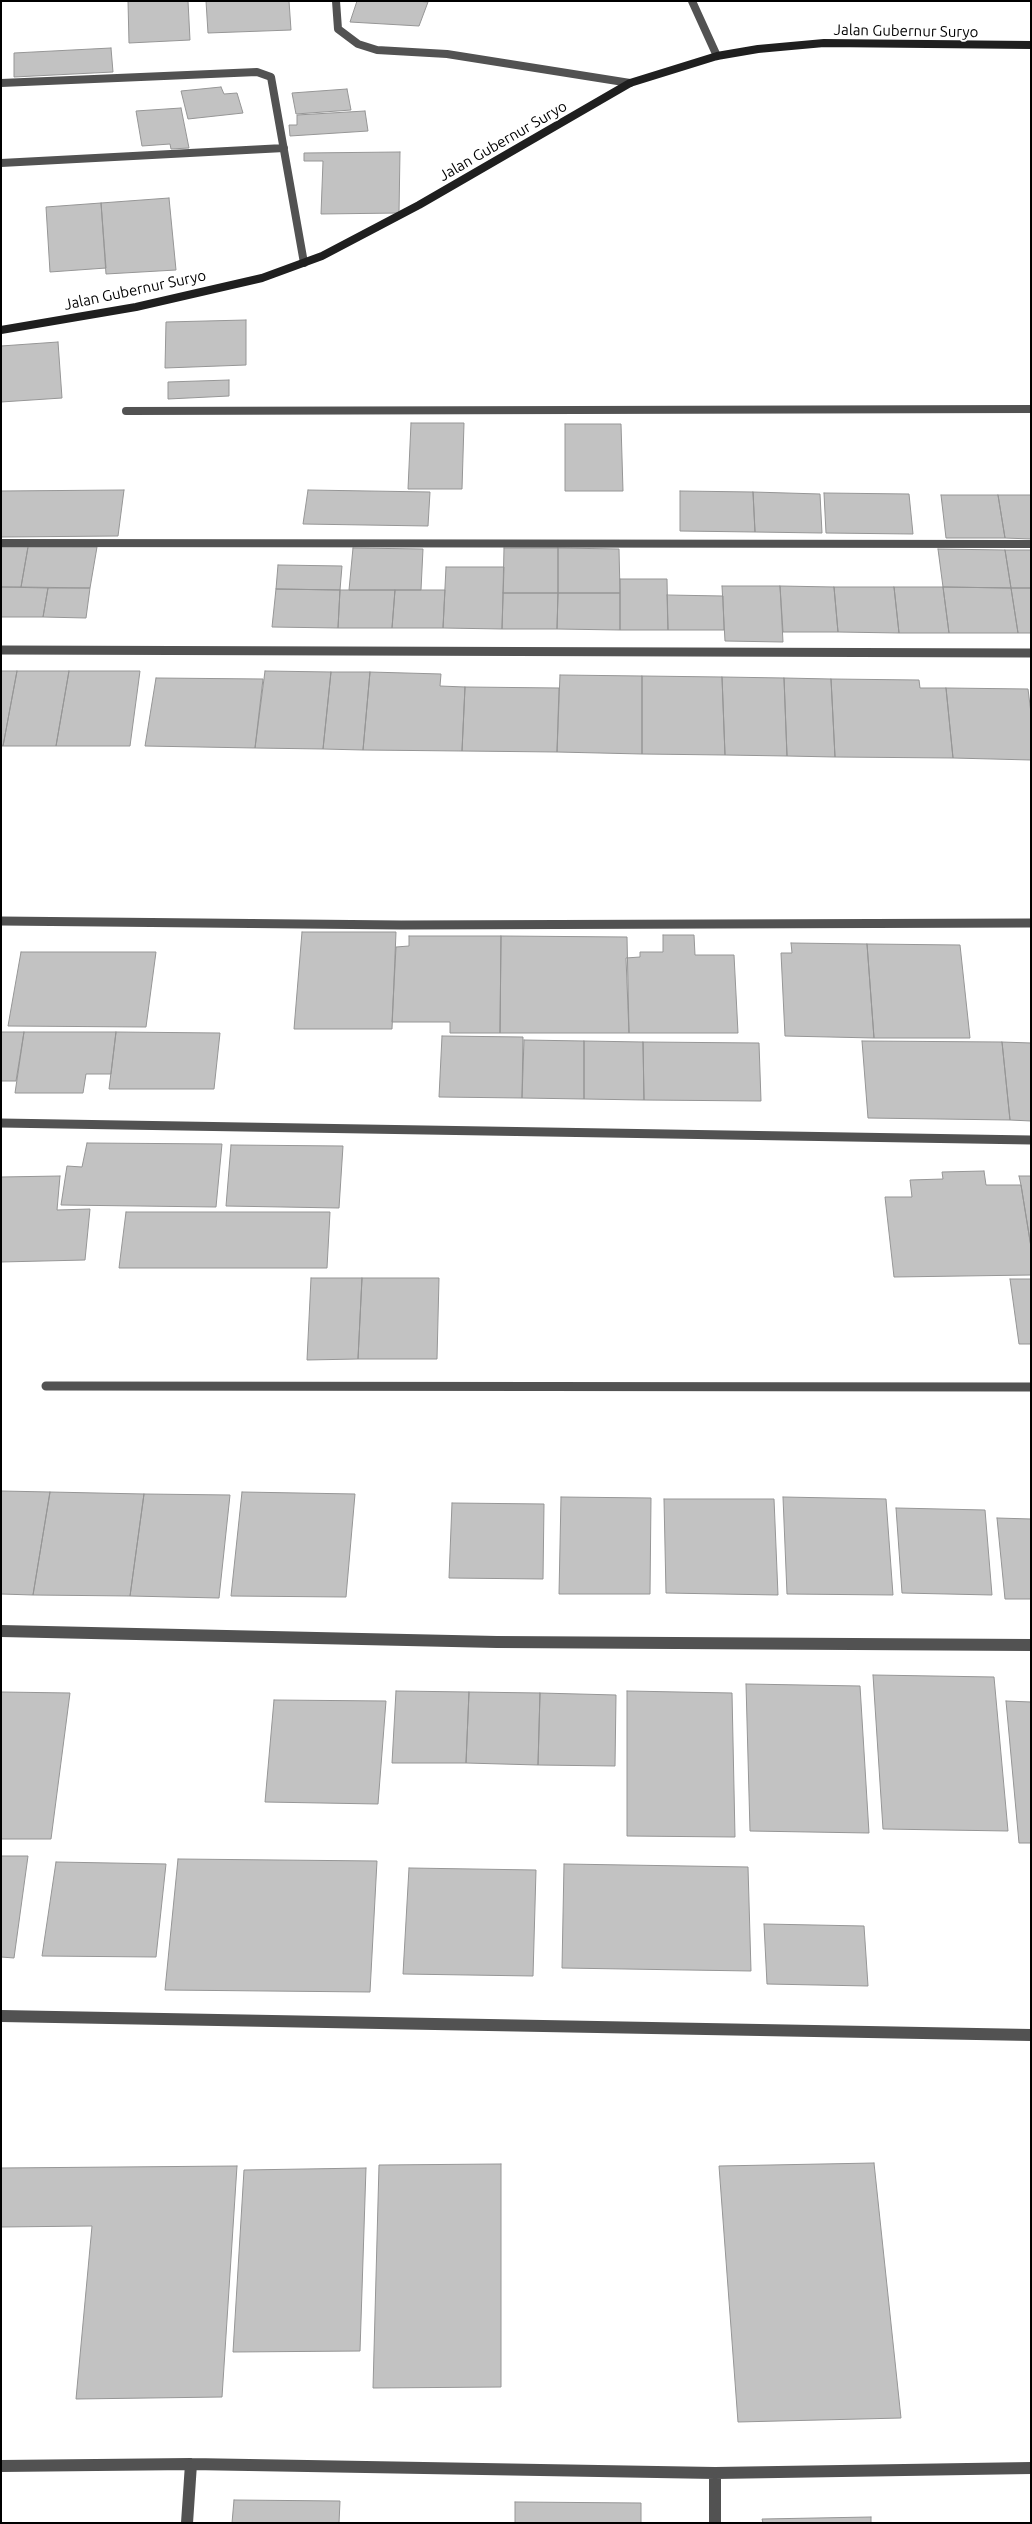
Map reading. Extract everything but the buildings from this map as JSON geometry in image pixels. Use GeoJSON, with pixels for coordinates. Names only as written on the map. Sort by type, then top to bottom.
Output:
{"type":"FeatureCollection","features":[{"type":"Feature","properties":{"kind":"main road","name":"Jalan Gubernur Suryo"},"geometry":{"type":"LineString","coordinates":[[1,330],[136,307],[262,278],[304,263],[322,256],[419,205],[630,83],[717,56],[758,49],[824,43],[1031,45]]}},
{"type":"Feature","properties":{"kind":"street"},"geometry":{"type":"LineString","coordinates":[[336,1],[338,29],[358,44],[377,50],[447,54],[565,71],[630,83]]}},
{"type":"Feature","properties":{"kind":"street"},"geometry":{"type":"LineString","coordinates":[[692,1],[717,56]]}},
{"type":"Feature","properties":{"kind":"street"},"geometry":{"type":"LineString","coordinates":[[1,83],[257,72],[271,77],[304,263]]}},
{"type":"Feature","properties":{"kind":"street"},"geometry":{"type":"LineString","coordinates":[[1,163],[284,148]]}},
{"type":"Feature","properties":{"kind":"street"},"geometry":{"type":"LineString","coordinates":[[126,412],[1031,409]]}},
{"type":"Feature","properties":{"kind":"street"},"geometry":{"type":"LineString","coordinates":[[1,543],[1031,544]]}},
{"type":"Feature","properties":{"kind":"street"},"geometry":{"type":"LineString","coordinates":[[1,650],[1031,654]]}},
{"type":"Feature","properties":{"kind":"street"},"geometry":{"type":"LineString","coordinates":[[1,921],[401,925],[1031,923]]}},
{"type":"Feature","properties":{"kind":"street"},"geometry":{"type":"LineString","coordinates":[[1,1123],[1031,1140]]}},
{"type":"Feature","properties":{"kind":"street"},"geometry":{"type":"LineString","coordinates":[[46,1386],[1031,1386]]}},
{"type":"Feature","properties":{"kind":"street"},"geometry":{"type":"LineString","coordinates":[[1,1631],[497,1642],[1031,1645]]}},
{"type":"Feature","properties":{"kind":"street"},"geometry":{"type":"LineString","coordinates":[[1,2016],[1031,2036]]}},
{"type":"Feature","properties":{"kind":"street"},"geometry":{"type":"LineString","coordinates":[[187,2523],[191,2464]]}},
{"type":"Feature","properties":{"kind":"street"},"geometry":{"type":"LineString","coordinates":[[1,2466],[191,2464],[715,2473],[1031,2468]]}},
{"type":"Feature","properties":{"kind":"street"},"geometry":{"type":"LineString","coordinates":[[715,2473],[715,2523]]}}]}
